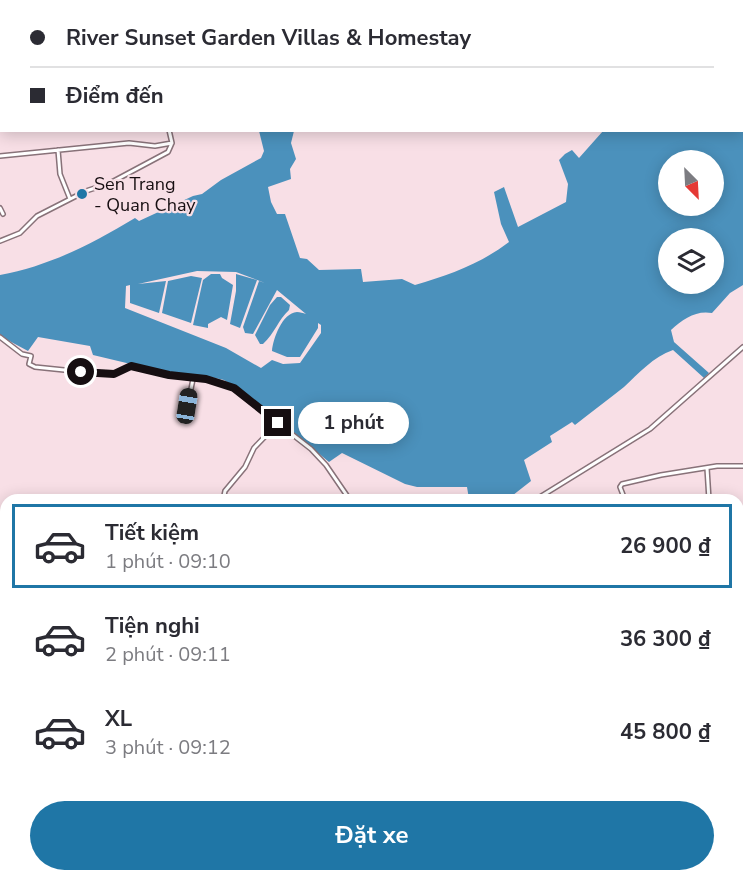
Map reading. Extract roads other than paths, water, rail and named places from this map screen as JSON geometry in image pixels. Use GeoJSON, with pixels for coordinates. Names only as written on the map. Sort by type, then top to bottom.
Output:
{"type":"FeatureCollection","features":[{"type":"Feature","properties":{"kind":"street"},"geometry":{"type":"LineString","coordinates":[[0,241],[20,233],[37,216],[70,199],[110,183],[170,150],[172,143],[169,132]]}},
{"type":"Feature","properties":{"kind":"street"},"geometry":{"type":"LineString","coordinates":[[0,156],[129,143],[155,146],[172,143]]}},
{"type":"Feature","properties":{"kind":"street"},"geometry":{"type":"LineString","coordinates":[[58,150],[60,174],[70,199]]}},
{"type":"Feature","properties":{"kind":"street"},"geometry":{"type":"LineString","coordinates":[[0,208],[3,214]]}},
{"type":"Feature","properties":{"kind":"street"},"geometry":{"type":"LineString","coordinates":[[0,338],[22,354],[31,356],[29,364],[35,367],[114,374],[131,366],[194,379],[206,379],[234,388],[318,456],[346,494]]}},
{"type":"Feature","properties":{"kind":"street"},"geometry":{"type":"LineString","coordinates":[[545,494],[650,429],[743,347]]}},
{"type":"Feature","properties":{"kind":"street"},"geometry":{"type":"LineString","coordinates":[[186,414],[194,379]]}},
{"type":"Feature","properties":{"kind":"street"},"geometry":{"type":"LineString","coordinates":[[224,494],[245,467],[254,448],[278,423]]}},
{"type":"Feature","properties":{"kind":"street"},"geometry":{"type":"LineString","coordinates":[[622,494],[620,488],[622,484],[660,475],[706,468],[743,466]]}},
{"type":"Feature","properties":{"kind":"street"},"geometry":{"type":"LineString","coordinates":[[706,468],[708,494]]}},
{"type":"Feature","properties":{"kind":"water"},"geometry":{"type":"Polygon","coordinates":[[[259,132],[294,132],[291,143],[296,159],[290,169],[291,179],[268,187],[271,202],[277,214],[285,214],[300,258],[307,259],[319,270],[361,269],[363,282],[402,279],[415,285],[464,268],[487,257],[509,242],[501,224],[494,192],[504,187],[518,227],[566,202],[568,184],[559,160],[572,150],[579,158],[602,132],[743,132],[743,285],[730,293],[712,313],[706,312],[690,316],[671,330],[674,342],[709,373],[704,378],[673,350],[659,357],[575,425],[572,422],[550,436],[552,442],[524,460],[531,481],[514,494],[468,494],[467,487],[417,487],[405,484],[342,453],[329,462],[277,419],[224,380],[181,376],[93,355],[90,346],[38,337],[28,351],[0,336],[0,275],[53,260],[103,237],[135,218],[139,221],[202,194],[221,180],[261,158],[264,151],[259,132]],[[197,271],[138,284],[166,281],[159,313],[130,303],[130,285],[126,286],[125,308],[226,348],[261,368],[272,360],[283,364],[300,363],[321,333],[321,325],[318,323],[318,328],[300,357],[287,357],[272,351],[276,334],[287,317],[297,312],[306,314],[277,290],[253,334],[245,333],[243,327],[259,281],[265,283],[236,272],[197,271]]]}},
{"type":"Feature","properties":{"kind":"water"},"geometry":{"type":"Polygon","coordinates":[[[211,274],[220,274],[233,285],[227,320],[221,317],[208,324],[208,328],[193,325],[203,280],[211,274]]]}},
{"type":"Feature","properties":{"kind":"water"},"geometry":{"type":"Polygon","coordinates":[[[236,274],[257,280],[240,328],[230,324],[236,291],[236,274]]]}},
{"type":"Feature","properties":{"kind":"water"},"geometry":{"type":"Polygon","coordinates":[[[191,276],[202,278],[191,323],[162,313],[168,281],[191,276]]]}},
{"type":"Feature","properties":{"kind":"water"},"geometry":{"type":"Polygon","coordinates":[[[277,297],[281,297],[290,305],[289,310],[267,340],[260,344],[255,335],[270,305],[277,297]]]}},
{"type":"Feature","properties":{"kind":"place","name":"Sen Trang - Quan Chay"},"geometry":{"type":"Point","coordinates":[82,194]}}]}
